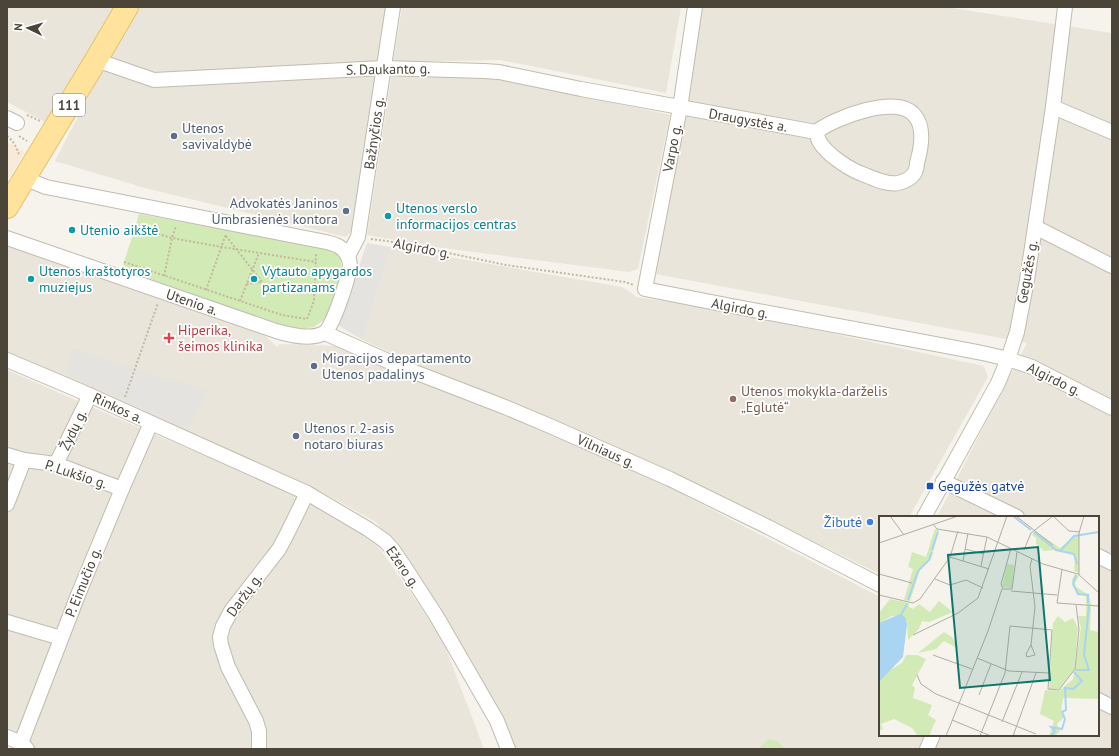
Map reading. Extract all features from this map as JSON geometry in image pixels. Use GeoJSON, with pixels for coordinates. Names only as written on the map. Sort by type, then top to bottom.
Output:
{"type":"FeatureCollection","features":[{"type":"Feature","properties":{"kind":"main road","name":"111"},"geometry":{"type":"LineString","coordinates":[[8,205],[127,7]]}},
{"type":"Feature","properties":{"kind":"street","name":"Bažnyčios g."},"geometry":{"type":"LineString","coordinates":[[348,256],[358,237],[393,7]]}},
{"type":"Feature","properties":{"kind":"street","name":"Varpo g."},"geometry":{"type":"LineString","coordinates":[[644,289],[680,108],[695,7]]}},
{"type":"Feature","properties":{"kind":"street","name":"Gegužės g."},"geometry":{"type":"LineString","coordinates":[[925,516],[998,383],[1017,332],[1053,107],[1065,7]]}},
{"type":"Feature","properties":{"kind":"street","name":"S. Daukanto g."},"geometry":{"type":"LineString","coordinates":[[96,60],[154,80],[383,68],[499,72],[680,108]]}},
{"type":"Feature","properties":{"kind":"street"},"geometry":{"type":"LineString","coordinates":[[894,106],[906,109],[915,115],[920,125],[921,139],[915,172],[907,180],[897,184],[884,182],[861,174],[826,150],[819,141],[816,132],[824,126],[862,111],[879,107],[894,106]]}},
{"type":"Feature","properties":{"kind":"street"},"geometry":{"type":"LineString","coordinates":[[1053,107],[1112,132]]}},
{"type":"Feature","properties":{"kind":"street","name":"Draugystės a."},"geometry":{"type":"LineString","coordinates":[[680,108],[816,132]]}},
{"type":"Feature","properties":{"kind":"street"},"geometry":{"type":"LineString","coordinates":[[26,176],[36,183],[46,187],[336,245],[344,250],[350,263],[348,276],[331,324],[325,333]]}},
{"type":"Feature","properties":{"kind":"street"},"geometry":{"type":"LineString","coordinates":[[1035,227],[1112,266]]}},
{"type":"Feature","properties":{"kind":"street","name":"Utenio a."},"geometry":{"type":"LineString","coordinates":[[7,238],[286,334],[316,336],[325,333]]}},
{"type":"Feature","properties":{"kind":"street","name":"Algirdo g."},"geometry":{"type":"LineString","coordinates":[[644,289],[758,312],[980,352],[1008,359],[1032,367],[1112,408]]}},
{"type":"Feature","properties":{"kind":"street","name":"Vilniaus g."},"geometry":{"type":"LineString","coordinates":[[325,333],[399,366],[550,426],[670,479],[768,527],[879,584]]}},
{"type":"Feature","properties":{"kind":"street","name":"Rinkos a."},"geometry":{"type":"LineString","coordinates":[[7,360],[90,395],[228,458]]}},
{"type":"Feature","properties":{"kind":"street","name":"Žydų g."},"geometry":{"type":"LineString","coordinates":[[56,464],[90,395]]}},
{"type":"Feature","properties":{"kind":"street","name":"P. Eimučio g."},"geometry":{"type":"LineString","coordinates":[[24,746],[61,638],[122,489],[151,423]]}},
{"type":"Feature","properties":{"kind":"street","name":"P. Lukšio g."},"geometry":{"type":"LineString","coordinates":[[7,455],[24,460],[56,464],[122,489]]}},
{"type":"Feature","properties":{"kind":"street","name":"Ežero g."},"geometry":{"type":"LineString","coordinates":[[228,458],[308,493],[385,541],[393,550],[437,617],[497,721],[508,749]]}},
{"type":"Feature","properties":{"kind":"street"},"geometry":{"type":"LineString","coordinates":[[7,504],[24,460]]}},
{"type":"Feature","properties":{"kind":"street"},"geometry":{"type":"LineString","coordinates":[[943,481],[1015,516]]}},
{"type":"Feature","properties":{"kind":"street","name":"Daržų g."},"geometry":{"type":"LineString","coordinates":[[259,749],[259,732],[256,721],[228,667],[220,637],[223,626],[231,611],[279,549],[308,493]]}},
{"type":"Feature","properties":{"kind":"street"},"geometry":{"type":"LineString","coordinates":[[1099,556],[1112,563]]}},
{"type":"Feature","properties":{"kind":"street"},"geometry":{"type":"LineString","coordinates":[[7,622],[61,638]]}},
{"type":"Feature","properties":{"kind":"street"},"geometry":{"type":"LineString","coordinates":[[1099,700],[1112,707]]}},
{"type":"Feature","properties":{"kind":"street"},"geometry":{"type":"LineString","coordinates":[[927,749],[933,736]]}},
{"type":"Feature","properties":{"kind":"street"},"geometry":{"type":"LineString","coordinates":[[7,737],[24,746]]}},
{"type":"Feature","properties":{"kind":"path"},"geometry":{"type":"LineString","coordinates":[[17,123],[42,122]]}},
{"type":"Feature","properties":{"kind":"path"},"geometry":{"type":"LineString","coordinates":[[17,123],[30,143]]}},
{"type":"Feature","properties":{"kind":"path"},"geometry":{"type":"LineString","coordinates":[[164,276],[172,238],[180,213]]}},
{"type":"Feature","properties":{"kind":"path"},"geometry":{"type":"LineString","coordinates":[[200,305],[231,223]]}},
{"type":"Feature","properties":{"kind":"path"},"geometry":{"type":"LineString","coordinates":[[135,227],[172,238],[236,250],[316,262]]}},
{"type":"Feature","properties":{"kind":"path"},"geometry":{"type":"LineString","coordinates":[[226,236],[262,282],[246,284]]}},
{"type":"Feature","properties":{"kind":"path","name":"Algirdo g."},"geometry":{"type":"LineString","coordinates":[[358,237],[401,243],[506,265],[625,282],[644,289]]}},
{"type":"Feature","properties":{"kind":"path"},"geometry":{"type":"LineString","coordinates":[[124,262],[282,315],[307,319],[314,301],[317,240]]}},
{"type":"Feature","properties":{"kind":"path"},"geometry":{"type":"LineString","coordinates":[[240,301],[259,253]]}},
{"type":"Feature","properties":{"kind":"path"},"geometry":{"type":"LineString","coordinates":[[120,409],[162,291]]}},
{"type":"Feature","properties":{"kind":"shaded area"},"geometry":{"type":"Polygon","coordinates":[[[7,7],[118,7],[45,122],[7,102],[7,7]]]}},
{"type":"Feature","properties":{"kind":"shaded area"},"geometry":{"type":"Polygon","coordinates":[[[136,7],[388,7],[379,64],[159,73],[108,58],[136,7]]]}},
{"type":"Feature","properties":{"kind":"shaded area"},"geometry":{"type":"Polygon","coordinates":[[[402,7],[681,7],[666,93],[500,60],[393,62],[402,7]]]}},
{"type":"Feature","properties":{"kind":"shaded area"},"geometry":{"type":"Polygon","coordinates":[[[701,7],[946,7],[1112,33],[1112,749],[785,749],[778,741],[768,739],[758,749],[510,749],[416,576],[376,522],[320,491],[7,358],[7,246],[263,334],[277,347],[279,344],[338,346],[543,430],[659,482],[879,596],[879,736],[1099,736],[1099,516],[938,516],[1027,343],[650,273],[701,7]]]}},
{"type":"Feature","properties":{"kind":"shaded area"},"geometry":{"type":"Polygon","coordinates":[[[102,70],[153,86],[374,73],[377,78],[353,230],[346,237],[145,188],[55,161],[102,70]]]}},
{"type":"Feature","properties":{"kind":"shaded area"},"geometry":{"type":"Polygon","coordinates":[[[392,72],[488,78],[580,95],[670,115],[638,269],[629,272],[435,247],[367,235],[392,72]]]}},
{"type":"Feature","properties":{"kind":"shaded area"},"geometry":{"type":"Polygon","coordinates":[[[7,142],[25,152],[7,180],[7,142]]]}},
{"type":"Feature","properties":{"kind":"shaded area"},"geometry":{"type":"Polygon","coordinates":[[[367,243],[391,247],[363,340],[339,326],[367,243]]]}},
{"type":"Feature","properties":{"kind":"shaded area"},"geometry":{"type":"Polygon","coordinates":[[[391,247],[622,287],[637,297],[722,310],[984,366],[988,377],[910,516],[879,516],[878,573],[656,464],[459,386],[363,340],[391,247]]]}},
{"type":"Feature","properties":{"kind":"shaded area"},"geometry":{"type":"Polygon","coordinates":[[[73,349],[207,391],[188,430],[65,373],[73,349]]]}},
{"type":"Feature","properties":{"kind":"shaded area"},"geometry":{"type":"Polygon","coordinates":[[[7,370],[302,497],[277,544],[219,628],[253,728],[255,749],[32,749],[7,733],[7,370]]]}},
{"type":"Feature","properties":{"kind":"shaded area"},"geometry":{"type":"Polygon","coordinates":[[[309,499],[371,536],[442,638],[484,749],[263,749],[226,649],[228,628],[309,499]]]}},
{"type":"Feature","properties":{"kind":"green space"},"geometry":{"type":"Polygon","coordinates":[[[139,214],[329,249],[340,256],[342,271],[326,318],[314,327],[303,329],[279,324],[122,269],[139,214]]]}},
{"type":"Feature","properties":{"kind":"green space"},"geometry":{"type":"Polygon","coordinates":[[[768,739],[778,741],[785,749],[758,749],[768,739]]]}},
{"type":"Feature","properties":{"kind":"place","name":"Utenos savivaldybė"},"geometry":{"type":"Point","coordinates":[174,136]}},
{"type":"Feature","properties":{"kind":"place","name":"Advokatės Janinos Umbrasienės kontora"},"geometry":{"type":"Point","coordinates":[346,211]}},
{"type":"Feature","properties":{"kind":"place","name":"Utenos verslo informacijos centras"},"geometry":{"type":"Point","coordinates":[388,216]}},
{"type":"Feature","properties":{"kind":"place","name":"Utenio aikštė"},"geometry":{"type":"Point","coordinates":[72,230]}},
{"type":"Feature","properties":{"kind":"place","name":"Utenos kraštotyros muziejus"},"geometry":{"type":"Point","coordinates":[31,279]}},
{"type":"Feature","properties":{"kind":"place","name":"Vytauto apygardos partizanams"},"geometry":{"type":"Point","coordinates":[254,279]}},
{"type":"Feature","properties":{"kind":"place","name":"Hiperika, šeimos klinika"},"geometry":{"type":"Point","coordinates":[169,338]}},
{"type":"Feature","properties":{"kind":"place","name":"Migracijos departamento Utenos padalinys"},"geometry":{"type":"Point","coordinates":[314,366]}},
{"type":"Feature","properties":{"kind":"place","name":"Utenos mokykla-darželis „Eglutė“"},"geometry":{"type":"Point","coordinates":[733,399]}},
{"type":"Feature","properties":{"kind":"place","name":"Utenos r. 2-asis notaro biuras"},"geometry":{"type":"Point","coordinates":[296,436]}},
{"type":"Feature","properties":{"kind":"place","name":"Gegužės gatvė"},"geometry":{"type":"Point","coordinates":[930,486]}},
{"type":"Feature","properties":{"kind":"place","name":"Žibutė"},"geometry":{"type":"Point","coordinates":[870,522]}}]}
